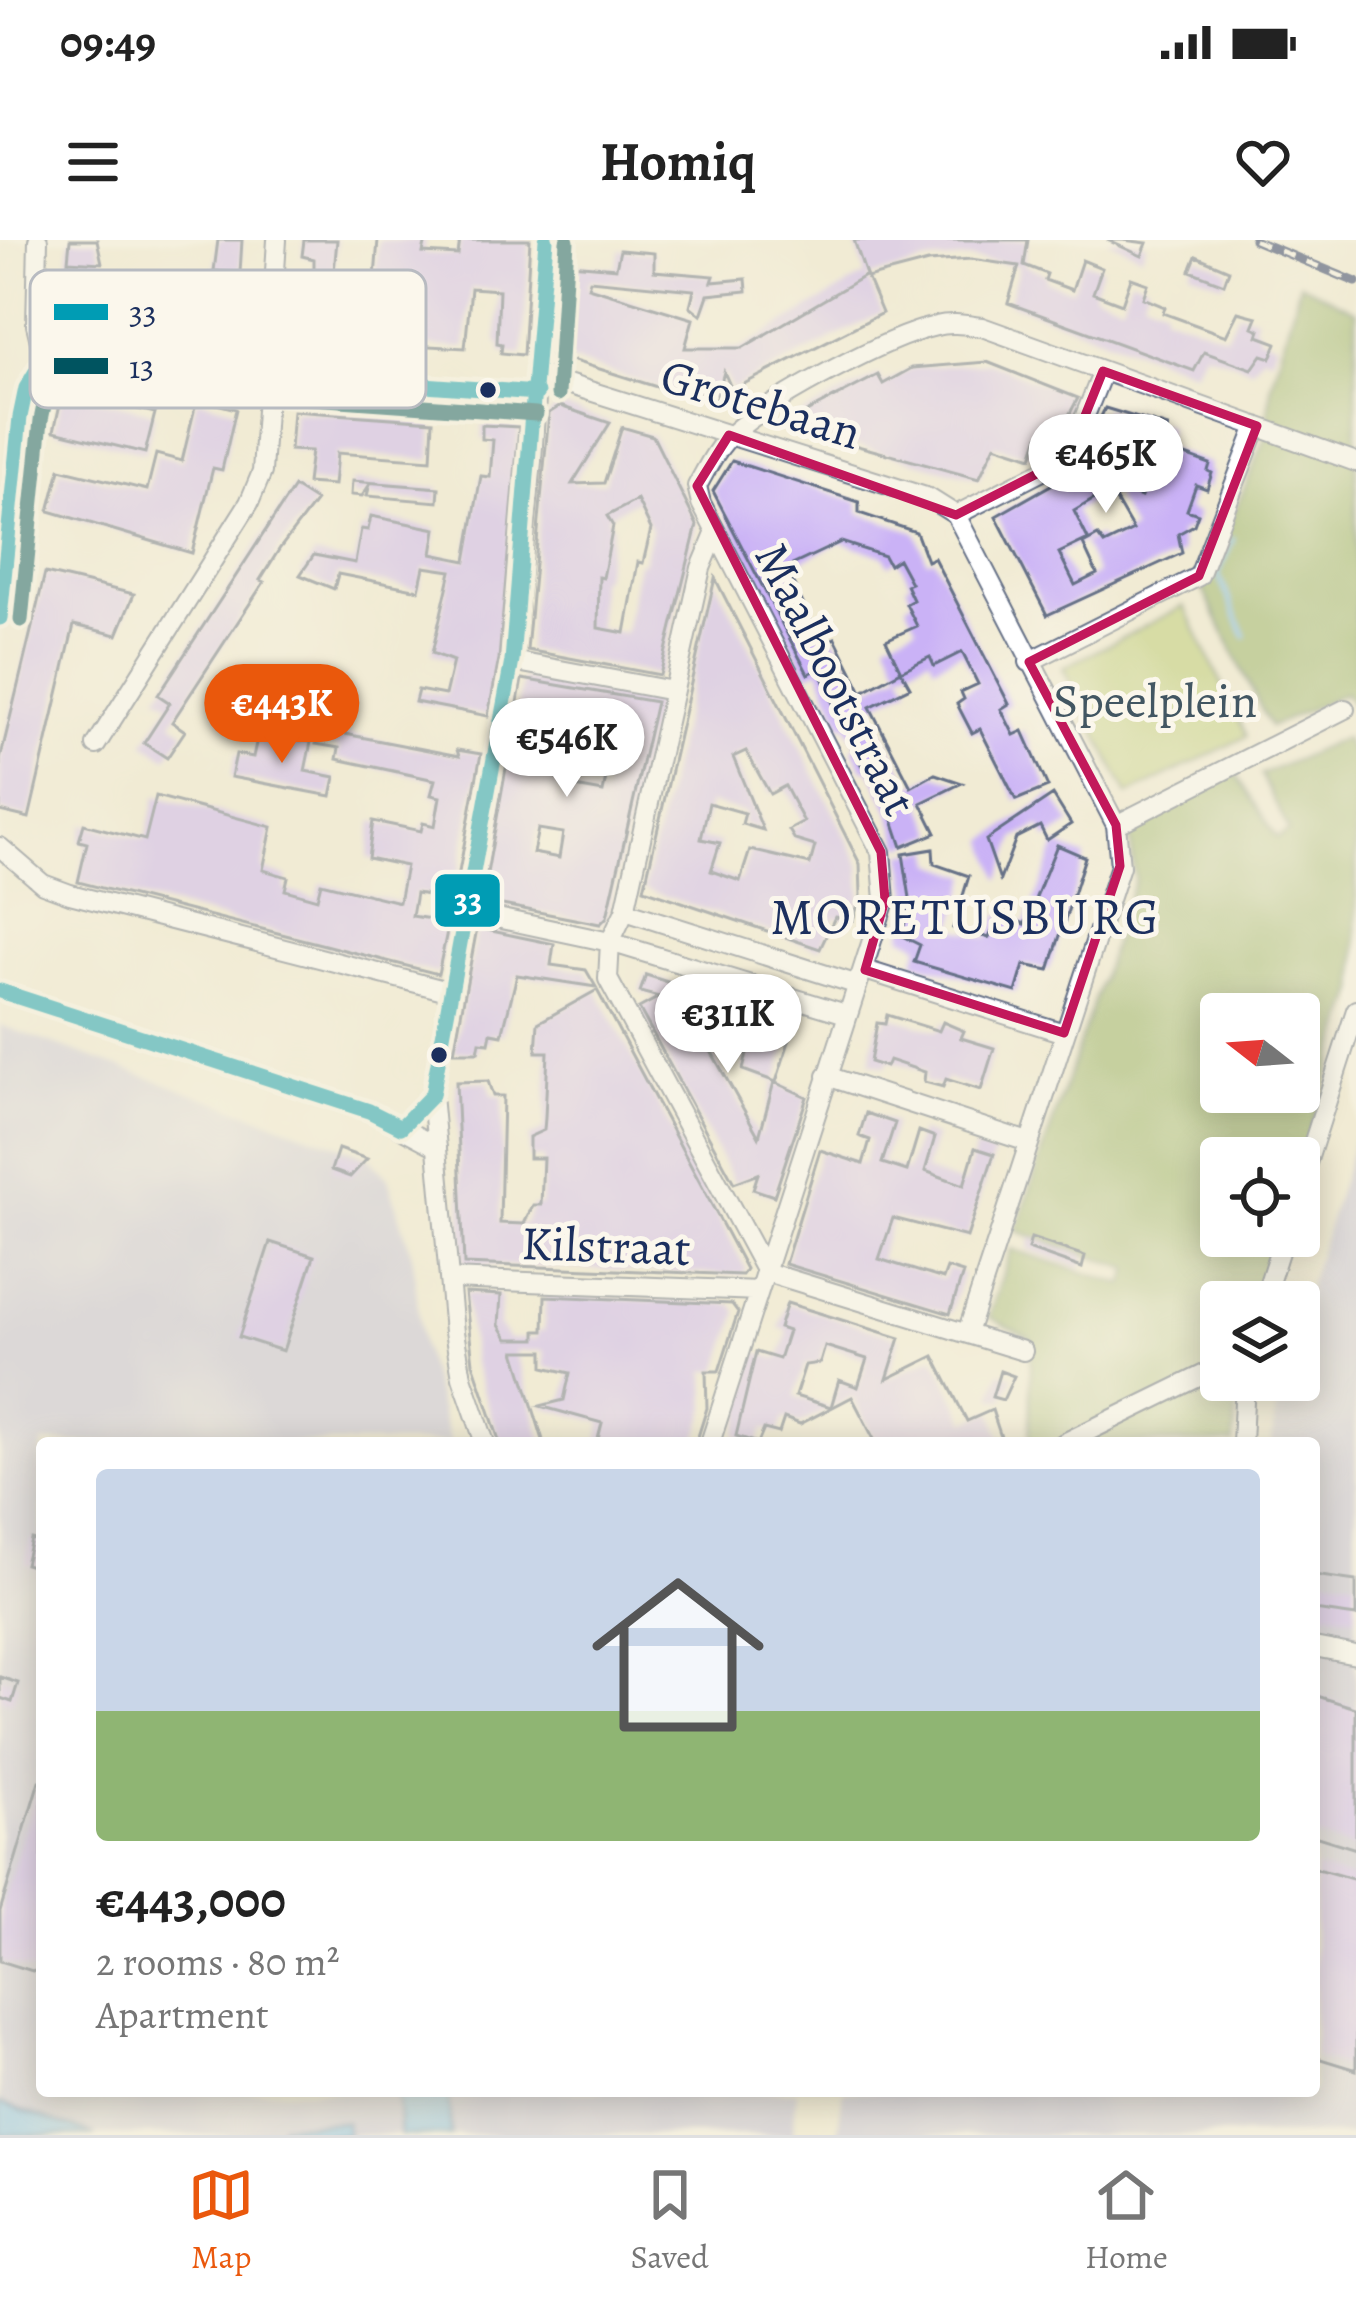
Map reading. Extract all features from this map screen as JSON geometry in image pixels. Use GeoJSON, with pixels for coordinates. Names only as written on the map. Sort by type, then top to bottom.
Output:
{"type":"FeatureCollection","features":[{"type":"Feature","properties":{"kind":"street"},"geometry":{"type":"LineString","coordinates":[[37,270],[38,240]]}},
{"type":"Feature","properties":{"kind":"street"},"geometry":{"type":"LineString","coordinates":[[275,270],[277,240]]}},
{"type":"Feature","properties":{"kind":"street"},"geometry":{"type":"LineString","coordinates":[[483,1437],[461,1377],[432,1095],[512,661],[538,384],[546,240]]}},
{"type":"Feature","properties":{"kind":"street"},"geometry":{"type":"LineString","coordinates":[[729,435],[768,407],[896,341],[952,323],[982,327],[1356,462]]}},
{"type":"Feature","properties":{"kind":"street"},"geometry":{"type":"LineString","coordinates":[[967,1333],[1120,866],[1116,825],[956,514],[1068,458],[1103,371]]}},
{"type":"Feature","properties":{"kind":"street","name":"Grotebaan"},"geometry":{"type":"LineString","coordinates":[[426,379],[538,384],[729,435],[929,498],[956,514]]}},
{"type":"Feature","properties":{"kind":"street"},"geometry":{"type":"LineString","coordinates":[[0,618],[10,446],[30,381]]}},
{"type":"Feature","properties":{"kind":"street"},"geometry":{"type":"LineString","coordinates":[[96,746],[251,498],[262,472],[266,408]]}},
{"type":"Feature","properties":{"kind":"street"},"geometry":{"type":"LineString","coordinates":[[1030,662],[1199,576],[1257,426]]}},
{"type":"Feature","properties":{"kind":"street","name":"Maalbootstraat"},"geometry":{"type":"LineString","coordinates":[[712,1437],[885,900],[880,852],[697,486],[729,435]]}},
{"type":"Feature","properties":{"kind":"street"},"geometry":{"type":"LineString","coordinates":[[716,532],[701,568],[625,911],[610,942],[608,980],[762,1281]]}},
{"type":"Feature","properties":{"kind":"street"},"geometry":{"type":"LineString","coordinates":[[512,661],[674,691]]}},
{"type":"Feature","properties":{"kind":"street"},"geometry":{"type":"LineString","coordinates":[[1116,825],[1345,710]]}},
{"type":"Feature","properties":{"kind":"street"},"geometry":{"type":"LineString","coordinates":[[0,847],[43,884],[70,894],[448,991]]}},
{"type":"Feature","properties":{"kind":"street"},"geometry":{"type":"LineString","coordinates":[[464,911],[610,942],[845,1014]]}},
{"type":"Feature","properties":{"kind":"street"},"geometry":{"type":"LineString","coordinates":[[625,911],[1064,1033]]}},
{"type":"Feature","properties":{"kind":"street"},"geometry":{"type":"LineString","coordinates":[[0,991],[369,1111],[437,1147]]}},
{"type":"Feature","properties":{"kind":"street"},"geometry":{"type":"LineString","coordinates":[[1315,1137],[1356,1010]]}},
{"type":"Feature","properties":{"kind":"street"},"geometry":{"type":"LineString","coordinates":[[827,1076],[1028,1142]]}},
{"type":"Feature","properties":{"kind":"street"},"geometry":{"type":"LineString","coordinates":[[401,1127],[432,1095]]}},
{"type":"Feature","properties":{"kind":"street","name":"Kilstraat"},"geometry":{"type":"LineString","coordinates":[[449,1279],[762,1281],[1023,1351]]}},
{"type":"Feature","properties":{"kind":"street"},"geometry":{"type":"LineString","coordinates":[[1076,1437],[1200,1376]]}},
{"type":"Feature","properties":{"kind":"street"},"geometry":{"type":"LineString","coordinates":[[1242,1437],[1244,1401]]}},
{"type":"Feature","properties":{"kind":"street"},"geometry":{"type":"LineString","coordinates":[[1320,1649],[1356,1655]]}},
{"type":"Feature","properties":{"kind":"highlighted area"},"geometry":{"type":"Polygon","coordinates":[[[1103,371],[1257,426],[1199,576],[1029,662],[1116,825],[1120,866],[1064,1033],[865,970],[885,900],[881,852],[701,503],[697,486],[729,435],[956,515],[1068,458],[1103,371]]]}},
{"type":"Feature","properties":{"kind":"shaded area"},"geometry":{"type":"Polygon","coordinates":[[[0,1025],[367,1155],[388,1178],[413,1258],[422,1345],[448,1437],[36,1437],[36,2097],[796,2097],[793,2135],[86,2135],[0,2107],[0,1025]]]}},
{"type":"Feature","properties":{"kind":"shaded area"},"geometry":{"type":"Polygon","coordinates":[[[1356,1134],[1356,2135],[837,2135],[842,2097],[1320,2097],[1320,1437],[1272,1437],[1277,1401],[1320,1401],[1320,1281],[1310,1281],[1356,1134]]]}},
{"type":"Feature","properties":{"kind":"green space"},"geometry":{"type":"Polygon","coordinates":[[[1300,283],[1356,311],[1356,712],[1345,693],[1270,727],[1202,588],[1266,437],[1271,384],[1300,283]]]}},
{"type":"Feature","properties":{"kind":"green space","name":"Speelplein"},"geometry":{"type":"Polygon","coordinates":[[[1184,606],[1247,736],[1128,795],[1063,668],[1184,606]]]}},
{"type":"Feature","properties":{"kind":"green space"},"geometry":{"type":"Polygon","coordinates":[[[1344,738],[1356,761],[1356,990],[1320,1101],[1320,993],[1200,993],[1200,1113],[1316,1113],[1308,1137],[1200,1137],[1200,1257],[1269,1257],[1262,1281],[1200,1281],[1200,1401],[1237,1401],[1234,1437],[1030,1437],[1031,1339],[989,1317],[1011,1249],[1124,1285],[1130,1269],[1016,1231],[1135,879],[1129,829],[1236,774],[1277,838],[1289,831],[1261,775],[1344,738]]]}},
{"type":"Feature","properties":{"kind":"water"},"geometry":{"type":"Polygon","coordinates":[[[397,2097],[448,2097],[451,2135],[400,2135],[397,2097]]]}},
{"type":"Feature","properties":{"kind":"water"},"geometry":{"type":"Polygon","coordinates":[[[0,2103],[12,2107],[95,2135],[0,2135],[0,2103]]]}},
{"type":"Feature","properties":{"kind":"water"},"geometry":{"type":"Polygon","coordinates":[[[346,2122],[347,2135],[281,2135],[281,2125],[346,2122]]]}},
{"type":"Feature","properties":{"kind":"building"},"geometry":{"type":"Polygon","coordinates":[[[70,240],[97,240],[102,263],[68,261],[70,240]]]}},
{"type":"Feature","properties":{"kind":"building"},"geometry":{"type":"Polygon","coordinates":[[[218,240],[242,240],[240,270],[214,270],[218,240]]]}},
{"type":"Feature","properties":{"kind":"building"},"geometry":{"type":"Polygon","coordinates":[[[304,240],[337,240],[334,270],[314,270],[314,259],[302,256],[304,240]]]}},
{"type":"Feature","properties":{"kind":"building"},"geometry":{"type":"Polygon","coordinates":[[[378,240],[426,240],[423,253],[458,255],[460,240],[530,240],[523,355],[501,353],[502,344],[497,343],[499,290],[471,288],[465,348],[426,346],[426,270],[376,270],[378,240]]]}},
{"type":"Feature","properties":{"kind":"building"},"geometry":{"type":"Polygon","coordinates":[[[854,240],[1028,240],[1024,265],[1047,274],[1045,280],[1072,290],[1082,260],[1102,268],[1093,293],[1122,304],[1131,278],[1148,284],[1143,298],[1165,307],[1163,313],[1226,336],[1238,312],[1257,317],[1253,327],[1260,330],[1258,336],[1277,343],[1271,358],[1262,355],[1252,369],[1204,352],[1194,371],[1008,303],[1019,266],[971,259],[928,262],[867,278],[854,240]]]}},
{"type":"Feature","properties":{"kind":"building"},"geometry":{"type":"Polygon","coordinates":[[[1107,240],[1123,240],[1147,243],[1142,256],[1107,240]]]}},
{"type":"Feature","properties":{"kind":"building"},"geometry":{"type":"Polygon","coordinates":[[[620,250],[654,253],[654,271],[714,276],[712,282],[746,279],[747,291],[708,295],[701,315],[690,306],[694,290],[590,280],[588,287],[693,319],[685,348],[742,348],[866,275],[882,313],[732,390],[724,372],[716,400],[698,394],[692,398],[558,356],[553,348],[558,263],[616,268],[620,250]]]}},
{"type":"Feature","properties":{"kind":"building"},"geometry":{"type":"Polygon","coordinates":[[[1196,256],[1229,270],[1224,284],[1190,271],[1196,256]]]}},
{"type":"Feature","properties":{"kind":"building"},"geometry":{"type":"Polygon","coordinates":[[[987,362],[1078,398],[1055,442],[1039,436],[1032,457],[995,445],[979,479],[795,429],[797,417],[878,375],[883,384],[912,368],[987,362]]]}},
{"type":"Feature","properties":{"kind":"building"},"geometry":{"type":"Polygon","coordinates":[[[560,406],[610,423],[572,484],[604,483],[622,427],[653,436],[697,525],[660,675],[527,650],[549,413],[560,406]],[[637,500],[607,516],[613,526],[603,578],[599,577],[598,628],[625,633],[638,562],[643,563],[651,529],[637,500]]]}},
{"type":"Feature","properties":{"kind":"building"},"geometry":{"type":"Polygon","coordinates":[[[59,408],[134,408],[155,413],[145,453],[54,431],[59,408]]]}},
{"type":"Feature","properties":{"kind":"building"},"geometry":{"type":"Polygon","coordinates":[[[195,408],[236,409],[222,470],[213,468],[192,553],[49,511],[60,469],[147,490],[156,454],[182,461],[195,408]]]}},
{"type":"Feature","properties":{"kind":"building"},"geometry":{"type":"Polygon","coordinates":[[[1105,408],[1168,427],[1163,447],[1210,464],[1212,473],[1207,489],[1196,485],[1187,510],[1198,514],[1194,525],[1178,534],[1182,553],[1047,615],[996,516],[1099,458],[1098,478],[1090,483],[1096,498],[1074,511],[1088,539],[1059,553],[1075,585],[1097,574],[1083,544],[1098,536],[1104,544],[1133,530],[1115,499],[1119,488],[1141,497],[1154,460],[1104,444],[1100,455],[1086,449],[1105,408]]]}},
{"type":"Feature","properties":{"kind":"building"},"geometry":{"type":"Polygon","coordinates":[[[293,411],[433,421],[431,460],[337,453],[334,485],[307,483],[311,451],[290,450],[293,411]]]}},
{"type":"Feature","properties":{"kind":"building"},"geometry":{"type":"Polygon","coordinates":[[[482,425],[519,427],[499,659],[488,716],[415,702],[418,690],[445,695],[453,661],[432,653],[451,571],[424,567],[419,590],[338,574],[334,589],[300,575],[314,555],[355,563],[361,529],[368,530],[371,516],[436,529],[432,554],[466,561],[481,476],[490,477],[493,440],[482,439],[482,425]]]}},
{"type":"Feature","properties":{"kind":"building"},"geometry":{"type":"Polygon","coordinates":[[[732,461],[859,502],[859,513],[916,532],[927,561],[934,558],[1009,704],[1001,709],[1014,735],[1023,731],[1048,787],[1016,800],[980,729],[972,733],[957,704],[964,699],[961,692],[978,684],[962,652],[934,666],[930,657],[901,671],[910,687],[870,707],[911,787],[935,774],[962,783],[921,803],[936,833],[902,847],[889,808],[869,767],[864,770],[852,748],[858,745],[846,724],[842,726],[819,669],[808,674],[713,491],[732,461]],[[841,542],[786,568],[822,644],[835,638],[862,692],[901,671],[886,640],[917,626],[906,604],[913,600],[906,585],[911,583],[898,559],[889,565],[884,556],[841,542]]]}},
{"type":"Feature","properties":{"kind":"building"},"geometry":{"type":"Polygon","coordinates":[[[352,481],[439,488],[438,502],[367,496],[370,484],[362,496],[351,495],[352,481]]]}},
{"type":"Feature","properties":{"kind":"building"},"geometry":{"type":"Polygon","coordinates":[[[294,487],[316,501],[280,548],[260,580],[264,582],[172,722],[185,731],[167,758],[144,743],[170,703],[158,695],[294,487]]]}},
{"type":"Feature","properties":{"kind":"building"},"geometry":{"type":"Polygon","coordinates":[[[45,573],[134,594],[117,635],[74,625],[29,818],[0,811],[0,760],[45,573]]]}},
{"type":"Feature","properties":{"kind":"building"},"geometry":{"type":"Polygon","coordinates":[[[715,578],[860,864],[861,895],[853,920],[835,917],[820,949],[644,889],[715,578]],[[746,751],[733,757],[763,830],[742,824],[745,813],[709,803],[701,839],[720,843],[711,871],[740,881],[750,850],[810,864],[815,846],[795,840],[789,830],[804,822],[785,786],[770,794],[746,751]]]}},
{"type":"Feature","properties":{"kind":"building"},"geometry":{"type":"Polygon","coordinates":[[[522,679],[656,702],[607,917],[600,924],[482,901],[522,679]],[[578,761],[575,787],[603,792],[608,768],[578,761]],[[538,829],[533,853],[559,858],[563,833],[538,829]]]}},
{"type":"Feature","properties":{"kind":"building"},"geometry":{"type":"Polygon","coordinates":[[[319,729],[459,756],[457,750],[481,754],[454,899],[416,893],[412,916],[449,922],[438,974],[78,882],[87,843],[79,841],[84,824],[145,840],[156,796],[272,827],[263,870],[288,877],[285,890],[317,899],[321,883],[399,902],[406,866],[368,858],[373,821],[421,831],[423,823],[435,826],[440,797],[431,795],[435,780],[337,759],[339,748],[316,744],[319,729]]]}},
{"type":"Feature","properties":{"kind":"building"},"geometry":{"type":"Polygon","coordinates":[[[258,734],[311,742],[305,771],[335,777],[331,796],[231,777],[236,754],[253,757],[258,734]]]}},
{"type":"Feature","properties":{"kind":"building"},"geometry":{"type":"Polygon","coordinates":[[[1053,795],[1071,824],[1047,840],[1040,826],[1016,838],[1000,880],[986,840],[1053,795]]]}},
{"type":"Feature","properties":{"kind":"building"},"geometry":{"type":"Polygon","coordinates":[[[1057,845],[1085,857],[1049,970],[1024,965],[1016,992],[914,962],[920,945],[902,936],[910,898],[903,854],[933,849],[934,864],[969,876],[953,928],[989,938],[999,914],[1025,924],[1057,845]]]}},
{"type":"Feature","properties":{"kind":"building"},"geometry":{"type":"Polygon","coordinates":[[[477,928],[554,944],[551,965],[586,970],[596,987],[517,975],[502,1035],[491,1033],[489,1043],[480,1042],[478,1052],[454,1052],[477,928]]]}},
{"type":"Feature","properties":{"kind":"building"},"geometry":{"type":"Polygon","coordinates":[[[646,975],[795,1023],[776,1082],[743,1070],[749,1045],[697,1026],[759,1137],[774,1082],[807,1097],[774,1196],[753,1189],[758,1174],[734,1183],[639,1008],[659,997],[640,992],[646,975]]]}},
{"type":"Feature","properties":{"kind":"building"},"geometry":{"type":"Polygon","coordinates":[[[597,990],[746,1269],[742,1275],[464,1264],[456,1082],[488,1081],[493,1096],[503,1096],[500,1223],[524,1224],[533,1205],[541,1205],[543,1158],[529,1158],[529,1137],[544,1130],[545,1118],[548,1052],[536,1052],[538,1023],[597,990]]]}},
{"type":"Feature","properties":{"kind":"building"},"geometry":{"type":"Polygon","coordinates":[[[887,1015],[939,1031],[943,1022],[964,1031],[961,1038],[994,1048],[981,1090],[946,1079],[943,1087],[924,1082],[925,1072],[889,1060],[886,1067],[870,1062],[877,1023],[885,1024],[887,1015]]]}},
{"type":"Feature","properties":{"kind":"building"},"geometry":{"type":"Polygon","coordinates":[[[866,1113],[895,1123],[882,1163],[907,1171],[919,1131],[935,1137],[925,1171],[964,1185],[975,1148],[994,1154],[967,1237],[893,1218],[879,1259],[943,1279],[947,1268],[963,1273],[950,1314],[785,1264],[820,1150],[863,1164],[870,1140],[859,1136],[866,1113]]]}},
{"type":"Feature","properties":{"kind":"building"},"geometry":{"type":"Polygon","coordinates":[[[338,1149],[367,1159],[350,1177],[331,1170],[338,1149]]]}},
{"type":"Feature","properties":{"kind":"building"},"geometry":{"type":"Polygon","coordinates":[[[1031,1238],[1085,1256],[1082,1268],[1028,1249],[1031,1238]]]}},
{"type":"Feature","properties":{"kind":"building"},"geometry":{"type":"Polygon","coordinates":[[[270,1242],[314,1256],[283,1351],[239,1337],[270,1242]]]}},
{"type":"Feature","properties":{"kind":"building"},"geometry":{"type":"Polygon","coordinates":[[[465,1293],[501,1295],[499,1325],[508,1339],[536,1339],[536,1331],[544,1331],[545,1296],[732,1304],[738,1312],[719,1371],[706,1371],[707,1408],[698,1437],[598,1437],[602,1423],[540,1406],[564,1400],[570,1373],[544,1367],[544,1351],[515,1351],[542,1437],[498,1437],[473,1363],[465,1293]]]}},
{"type":"Feature","properties":{"kind":"building"},"geometry":{"type":"Polygon","coordinates":[[[787,1303],[900,1338],[887,1379],[934,1356],[967,1421],[992,1410],[1001,1437],[873,1437],[852,1397],[800,1424],[784,1418],[779,1433],[764,1429],[761,1437],[736,1436],[756,1352],[779,1359],[788,1331],[779,1328],[787,1303]],[[825,1346],[820,1363],[805,1365],[795,1396],[831,1407],[839,1380],[858,1387],[867,1359],[825,1346]]]}},
{"type":"Feature","properties":{"kind":"building"},"geometry":{"type":"Polygon","coordinates":[[[1000,1371],[1014,1376],[1003,1400],[992,1397],[1000,1371]]]}},
{"type":"Feature","properties":{"kind":"building"},"geometry":{"type":"Polygon","coordinates":[[[31,1539],[36,1540],[36,1567],[25,1564],[31,1539]]]}},
{"type":"Feature","properties":{"kind":"building"},"geometry":{"type":"Polygon","coordinates":[[[1320,1576],[1356,1581],[1356,1616],[1320,1611],[1320,1576]]]}},
{"type":"Feature","properties":{"kind":"building"},"geometry":{"type":"Polygon","coordinates":[[[0,1677],[18,1683],[12,1702],[0,1698],[0,1677]]]}},
{"type":"Feature","properties":{"kind":"building"},"geometry":{"type":"Polygon","coordinates":[[[1320,1697],[1356,1708],[1356,1849],[1320,1838],[1320,1697]]]}},
{"type":"Feature","properties":{"kind":"building"},"geometry":{"type":"Polygon","coordinates":[[[36,1791],[36,1972],[0,1961],[0,1911],[36,1791]]]}},
{"type":"Feature","properties":{"kind":"building"},"geometry":{"type":"Polygon","coordinates":[[[1320,1870],[1356,1880],[1356,2070],[1320,2059],[1320,1870]]]}},
{"type":"Feature","properties":{"kind":"waterway"},"geometry":{"type":"LineString","coordinates":[[1233,539],[1218,574],[1245,636]]}},
{"type":"Feature","properties":{"kind":"railway"},"geometry":{"type":"LineString","coordinates":[[1254,240],[1356,282]]}},
{"type":"Feature","properties":{"kind":"transit line","name":"33"},"geometry":{"type":"LineString","coordinates":[[0,991],[369,1111],[401,1127],[432,1095],[512,661],[546,240]]}},
{"type":"Feature","properties":{"kind":"transit line","name":"13"},"geometry":{"type":"LineString","coordinates":[[558,394],[567,241]]}},
{"type":"Feature","properties":{"kind":"transit line","name":"33"},"geometry":{"type":"LineString","coordinates":[[0,618],[20,417],[30,381]]}},
{"type":"Feature","properties":{"kind":"transit line","name":"33"},"geometry":{"type":"LineString","coordinates":[[426,385],[537,393]]}},
{"type":"Feature","properties":{"kind":"transit line","name":"13"},"geometry":{"type":"LineString","coordinates":[[426,406],[536,414]]}},
{"type":"Feature","properties":{"kind":"transit line","name":"13"},"geometry":{"type":"LineString","coordinates":[[21,620],[44,408]]}},
{"type":"Feature","properties":{"kind":"district","name":"MORETUSBURG"},"geometry":{"type":"Point","coordinates":[966,917]}}]}
